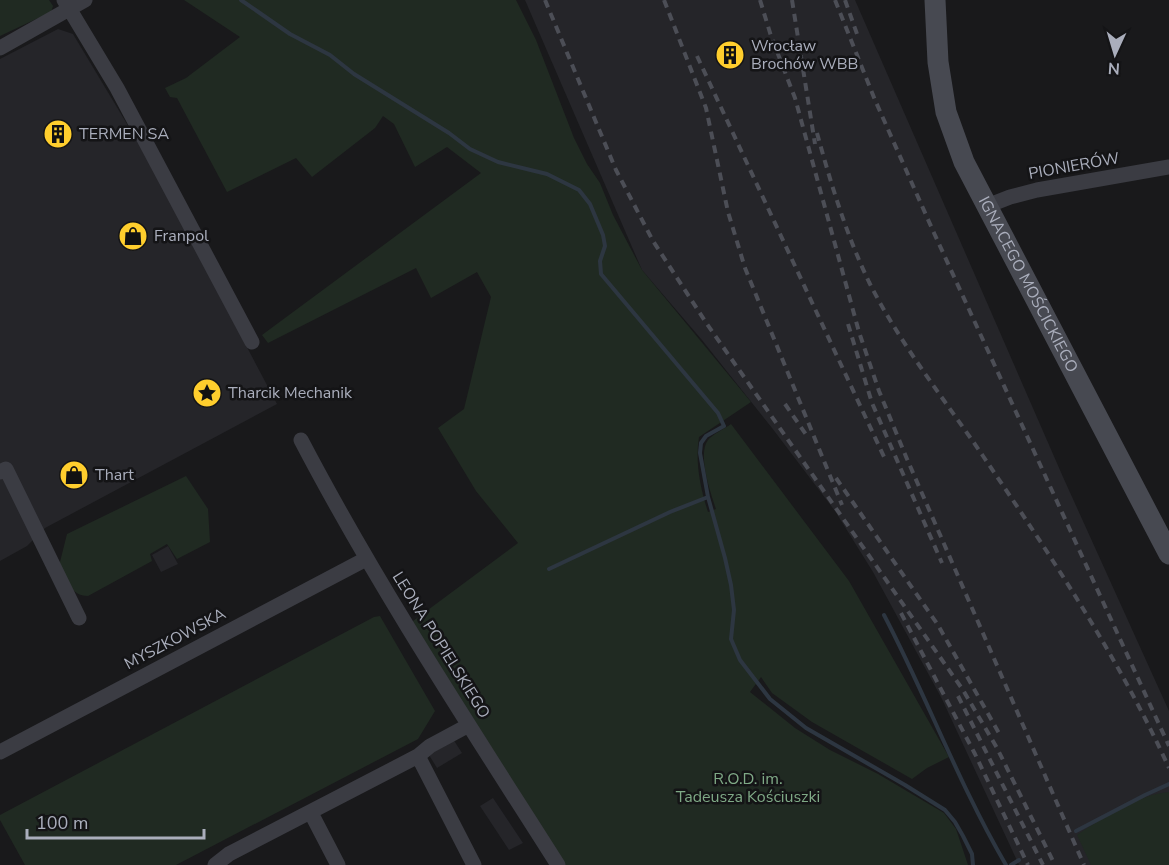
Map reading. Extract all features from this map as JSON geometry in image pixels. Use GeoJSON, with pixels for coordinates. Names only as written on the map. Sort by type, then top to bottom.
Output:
{"type":"FeatureCollection","features":[{"type":"Feature","properties":{"kind":"street"},"geometry":{"type":"LineString","coordinates":[[0,48],[67,5],[85,0]]}},
{"type":"Feature","properties":{"kind":"street","name":"IGNACEGO MOŚCICKIEGO"},"geometry":{"type":"LineString","coordinates":[[935,0],[938,62],[946,112],[964,162],[1169,554]]}},
{"type":"Feature","properties":{"kind":"street"},"geometry":{"type":"LineString","coordinates":[[67,5],[139,127],[252,342]]}},
{"type":"Feature","properties":{"kind":"street","name":"PIONIERÓW"},"geometry":{"type":"LineString","coordinates":[[987,206],[1037,190],[1169,167]]}},
{"type":"Feature","properties":{"kind":"street","name":"LEONA POPIELSKIEGO"},"geometry":{"type":"LineString","coordinates":[[301,440],[409,632],[558,865]]}},
{"type":"Feature","properties":{"kind":"street"},"geometry":{"type":"LineString","coordinates":[[3,470],[80,618]]}},
{"type":"Feature","properties":{"kind":"street","name":"MYSZKOWSKA"},"geometry":{"type":"LineString","coordinates":[[0,752],[366,559]]}},
{"type":"Feature","properties":{"kind":"street"},"geometry":{"type":"LineString","coordinates":[[215,865],[229,854],[418,756],[430,746],[469,725]]}},
{"type":"Feature","properties":{"kind":"street"},"geometry":{"type":"LineString","coordinates":[[418,756],[474,865]]}},
{"type":"Feature","properties":{"kind":"street"},"geometry":{"type":"LineString","coordinates":[[310,813],[338,865]]}},
{"type":"Feature","properties":{"kind":"shaded area"},"geometry":{"type":"Polygon","coordinates":[[[525,0],[855,0],[1063,477],[1169,711],[1169,865],[1019,865],[942,699],[873,572],[835,511],[702,340],[642,270],[525,0]]]}},
{"type":"Feature","properties":{"kind":"shaded area"},"geometry":{"type":"Polygon","coordinates":[[[58,29],[73,34],[145,154],[277,404],[45,528],[27,546],[0,561],[0,59],[58,29]]]}},
{"type":"Feature","properties":{"kind":"shaded area"},"geometry":{"type":"Polygon","coordinates":[[[168,546],[178,564],[161,572],[152,555],[168,546]]]}},
{"type":"Feature","properties":{"kind":"shaded area"},"geometry":{"type":"Polygon","coordinates":[[[453,739],[462,753],[437,768],[429,755],[453,739]]]}},
{"type":"Feature","properties":{"kind":"shaded area"},"geometry":{"type":"Polygon","coordinates":[[[493,798],[523,843],[509,850],[480,806],[493,798]]]}},
{"type":"Feature","properties":{"kind":"green space"},"geometry":{"type":"Polygon","coordinates":[[[0,0],[49,0],[53,6],[51,12],[0,36],[0,0]]]}},
{"type":"Feature","properties":{"kind":"green space","name":"R.O.D. im. Tadeusza Kościuszki"},"geometry":{"type":"Polygon","coordinates":[[[184,0],[516,0],[536,40],[574,138],[600,183],[613,215],[642,270],[751,402],[699,437],[699,474],[708,512],[716,509],[704,464],[705,446],[710,438],[731,424],[849,581],[949,757],[912,779],[812,722],[772,693],[761,677],[750,692],[795,728],[830,750],[878,774],[944,813],[956,829],[968,865],[563,865],[409,624],[518,543],[476,491],[438,428],[464,409],[491,297],[477,272],[431,298],[416,268],[268,343],[262,335],[481,173],[447,147],[415,167],[394,124],[383,116],[375,128],[312,177],[296,158],[227,192],[177,98],[170,97],[165,88],[186,78],[240,37],[184,0]]]}},
{"type":"Feature","properties":{"kind":"green space"},"geometry":{"type":"Polygon","coordinates":[[[186,476],[208,509],[210,542],[177,559],[167,544],[150,554],[152,561],[88,596],[73,590],[59,566],[67,534],[186,476]]]}},
{"type":"Feature","properties":{"kind":"green space"},"geometry":{"type":"Polygon","coordinates":[[[380,616],[435,711],[418,739],[176,865],[25,865],[0,820],[0,815],[374,617],[380,616]]]}},
{"type":"Feature","properties":{"kind":"green space"},"geometry":{"type":"Polygon","coordinates":[[[1169,792],[1169,865],[1091,865],[1077,835],[1109,814],[1133,802],[1169,792]]]}},
{"type":"Feature","properties":{"kind":"waterway"},"geometry":{"type":"LineString","coordinates":[[241,0],[290,34],[330,55],[354,74],[449,133],[470,149],[498,162],[547,174],[579,190],[590,204],[603,235],[605,246],[600,261],[601,274],[718,413],[724,426],[706,436],[701,443],[700,453],[708,497],[731,585],[734,610],[731,639],[740,660],[770,699],[806,728],[945,810],[963,836],[972,854],[973,865]]}},
{"type":"Feature","properties":{"kind":"waterway"},"geometry":{"type":"LineString","coordinates":[[549,569],[670,512],[708,497]]}},
{"type":"Feature","properties":{"kind":"waterway"},"geometry":{"type":"LineString","coordinates":[[884,615],[973,804],[1006,865]]}},
{"type":"Feature","properties":{"kind":"waterway"},"geometry":{"type":"LineString","coordinates":[[1076,831],[1169,784]]}},
{"type":"Feature","properties":{"kind":"waterway"},"geometry":{"type":"LineString","coordinates":[[1011,865],[1019,860]]}},
{"type":"Feature","properties":{"kind":"railway"},"geometry":{"type":"LineString","coordinates":[[545,0],[616,170],[653,241],[707,324],[963,690],[997,748],[1055,865]]}},
{"type":"Feature","properties":{"kind":"railway"},"geometry":{"type":"LineString","coordinates":[[664,0],[706,108],[728,212],[745,268],[842,505]]}},
{"type":"Feature","properties":{"kind":"railway"},"geometry":{"type":"LineString","coordinates":[[760,0],[795,98],[859,332],[879,391],[1084,865]]}},
{"type":"Feature","properties":{"kind":"railway"},"geometry":{"type":"LineString","coordinates":[[792,0],[815,144]]}},
{"type":"Feature","properties":{"kind":"railway"},"geometry":{"type":"LineString","coordinates":[[835,0],[875,100],[934,233],[1169,746]]}},
{"type":"Feature","properties":{"kind":"railway"},"geometry":{"type":"LineString","coordinates":[[845,0],[857,34]]}},
{"type":"Feature","properties":{"kind":"railway"},"geometry":{"type":"LineString","coordinates":[[697,56],[886,461]]}},
{"type":"Feature","properties":{"kind":"railway"},"geometry":{"type":"LineString","coordinates":[[817,133],[846,227],[881,305],[1083,608],[1128,687],[1169,768]]}},
{"type":"Feature","properties":{"kind":"railway"},"geometry":{"type":"LineString","coordinates":[[848,324],[872,403],[942,563]]}},
{"type":"Feature","properties":{"kind":"railway"},"geometry":{"type":"LineString","coordinates":[[785,404],[807,436]]}},
{"type":"Feature","properties":{"kind":"railway"},"geometry":{"type":"LineString","coordinates":[[836,478],[938,625],[1000,735]]}},
{"type":"Feature","properties":{"kind":"railway"},"geometry":{"type":"LineString","coordinates":[[901,613],[975,754],[1028,865]]}},
{"type":"Feature","properties":{"kind":"railway"},"geometry":{"type":"LineString","coordinates":[[958,696],[1043,865]]}},
{"type":"Feature","properties":{"kind":"place","name":"Wrocław Brochów WBB"},"geometry":{"type":"Point","coordinates":[730,55]}},
{"type":"Feature","properties":{"kind":"place","name":"TERMEN SA"},"geometry":{"type":"Point","coordinates":[58,134]}},
{"type":"Feature","properties":{"kind":"place","name":"Franpol"},"geometry":{"type":"Point","coordinates":[133,236]}},
{"type":"Feature","properties":{"kind":"place","name":"Tharcik Mechanik"},"geometry":{"type":"Point","coordinates":[207,393]}},
{"type":"Feature","properties":{"kind":"place","name":"Thart"},"geometry":{"type":"Point","coordinates":[74,475]}}]}
